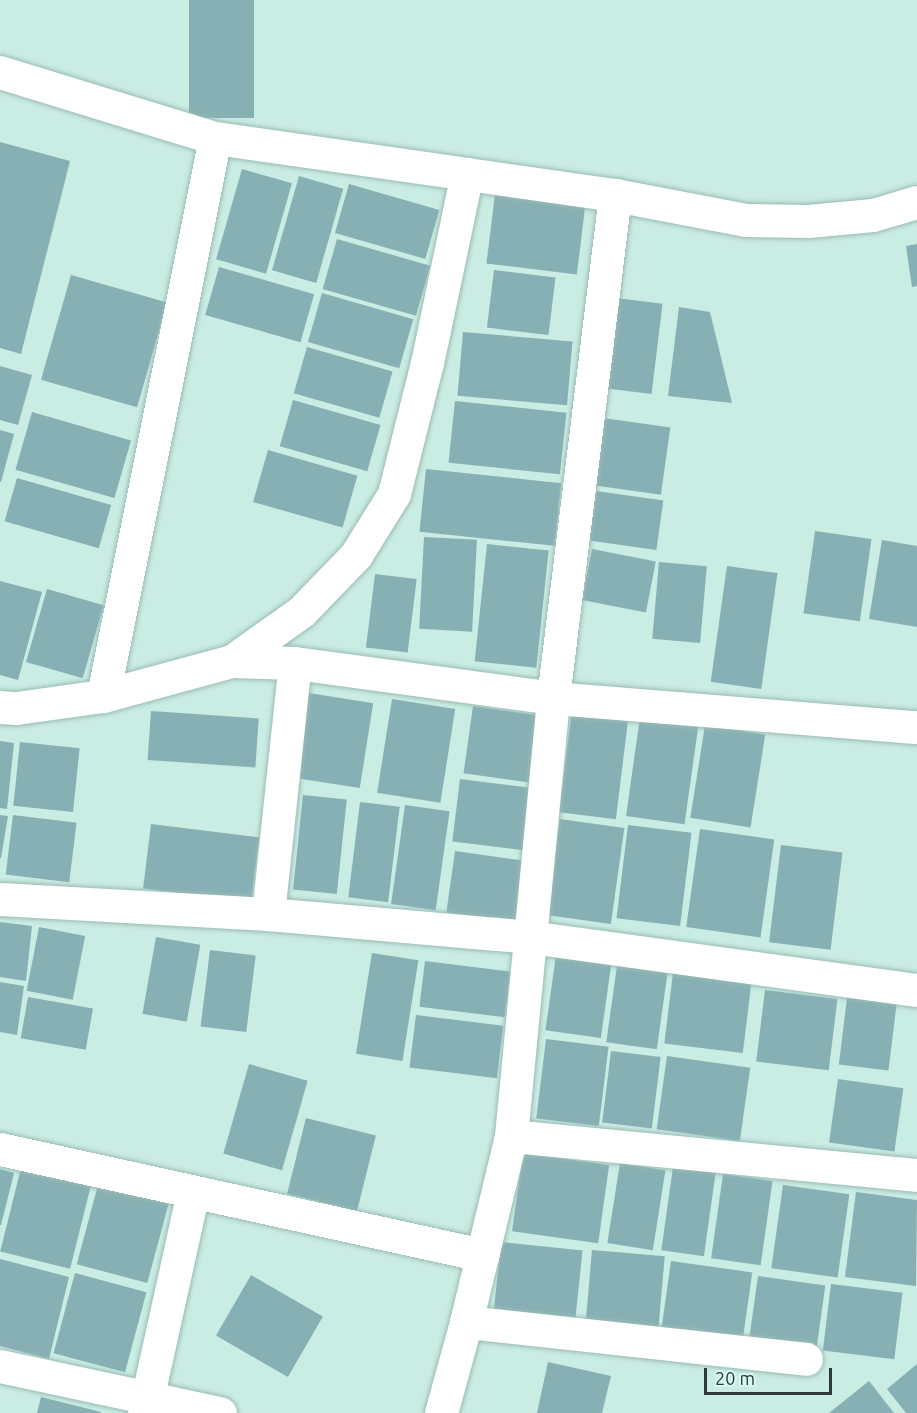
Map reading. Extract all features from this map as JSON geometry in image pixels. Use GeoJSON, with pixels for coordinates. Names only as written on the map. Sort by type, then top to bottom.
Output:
{"type":"FeatureCollection","features":[{"type":"Feature","properties":{"kind":"street"},"geometry":{"type":"LineString","coordinates":[[0,72],[216,138],[615,195],[756,220],[808,222],[873,214],[917,202]]}},
{"type":"Feature","properties":{"kind":"street"},"geometry":{"type":"LineString","coordinates":[[103,696],[216,138]]}},
{"type":"Feature","properties":{"kind":"street"},"geometry":{"type":"LineString","coordinates":[[232,662],[302,611],[356,555],[394,494],[427,363],[468,174]]}},
{"type":"Feature","properties":{"kind":"street"},"geometry":{"type":"LineString","coordinates":[[441,1413],[466,1322],[511,1136],[553,698],[615,195]]}},
{"type":"Feature","properties":{"kind":"street"},"geometry":{"type":"LineString","coordinates":[[0,707],[16,708],[103,696],[232,662],[295,663],[553,698],[917,727]]}},
{"type":"Feature","properties":{"kind":"street"},"geometry":{"type":"LineString","coordinates":[[268,914],[295,663]]}},
{"type":"Feature","properties":{"kind":"street"},"geometry":{"type":"LineString","coordinates":[[0,899],[268,914],[530,937],[917,990]]}},
{"type":"Feature","properties":{"kind":"street"},"geometry":{"type":"LineString","coordinates":[[511,1136],[917,1175]]}},
{"type":"Feature","properties":{"kind":"street"},"geometry":{"type":"LineString","coordinates":[[0,1149],[482,1255]]}},
{"type":"Feature","properties":{"kind":"street"},"geometry":{"type":"LineString","coordinates":[[146,1405],[193,1192]]}},
{"type":"Feature","properties":{"kind":"street"},"geometry":{"type":"LineString","coordinates":[[466,1322],[806,1359]]}},
{"type":"Feature","properties":{"kind":"street"},"geometry":{"type":"LineString","coordinates":[[0,1366],[146,1405],[220,1413]]}},
{"type":"Feature","properties":{"kind":"building"},"geometry":{"type":"Polygon","coordinates":[[[189,0],[254,0],[254,118],[189,118],[189,0]]]}},
{"type":"Feature","properties":{"kind":"building"},"geometry":{"type":"Polygon","coordinates":[[[0,142],[70,161],[21,354],[0,348],[0,142]]]}},
{"type":"Feature","properties":{"kind":"building"},"geometry":{"type":"Polygon","coordinates":[[[242,169],[292,183],[266,274],[216,259],[242,169]]]}},
{"type":"Feature","properties":{"kind":"building"},"geometry":{"type":"Polygon","coordinates":[[[299,176],[343,189],[316,283],[272,270],[299,176]]]}},
{"type":"Feature","properties":{"kind":"building"},"geometry":{"type":"Polygon","coordinates":[[[349,184],[439,210],[425,259],[335,233],[349,184]]]}},
{"type":"Feature","properties":{"kind":"building"},"geometry":{"type":"Polygon","coordinates":[[[495,194],[585,205],[577,275],[486,263],[495,194]]]}},
{"type":"Feature","properties":{"kind":"building"},"geometry":{"type":"Polygon","coordinates":[[[337,239],[430,266],[416,316],[323,289],[337,239]]]}},
{"type":"Feature","properties":{"kind":"building"},"geometry":{"type":"Polygon","coordinates":[[[917,244],[917,286],[912,287],[906,246],[917,244]]]}},
{"type":"Feature","properties":{"kind":"building"},"geometry":{"type":"Polygon","coordinates":[[[219,267],[314,294],[300,342],[205,315],[219,267]]]}},
{"type":"Feature","properties":{"kind":"building"},"geometry":{"type":"Polygon","coordinates":[[[494,270],[556,278],[548,335],[487,328],[494,270]]]}},
{"type":"Feature","properties":{"kind":"building"},"geometry":{"type":"Polygon","coordinates":[[[71,275],[167,303],[137,407],[41,380],[71,275]]]}},
{"type":"Feature","properties":{"kind":"building"},"geometry":{"type":"Polygon","coordinates":[[[322,293],[413,319],[399,368],[308,342],[322,293]]]}},
{"type":"Feature","properties":{"kind":"building"},"geometry":{"type":"Polygon","coordinates":[[[608,297],[663,304],[651,394],[597,387],[608,297]]]}},
{"type":"Feature","properties":{"kind":"building"},"geometry":{"type":"Polygon","coordinates":[[[679,307],[710,312],[732,403],[668,396],[679,307]]]}},
{"type":"Feature","properties":{"kind":"building"},"geometry":{"type":"Polygon","coordinates":[[[463,332],[573,342],[567,405],[457,396],[463,332]]]}},
{"type":"Feature","properties":{"kind":"building"},"geometry":{"type":"Polygon","coordinates":[[[307,347],[393,372],[379,418],[294,393],[307,347]]]}},
{"type":"Feature","properties":{"kind":"building"},"geometry":{"type":"Polygon","coordinates":[[[0,366],[32,375],[18,425],[0,420],[0,366]]]}},
{"type":"Feature","properties":{"kind":"building"},"geometry":{"type":"Polygon","coordinates":[[[293,400],[380,425],[367,471],[280,446],[293,400]]]}},
{"type":"Feature","properties":{"kind":"building"},"geometry":{"type":"Polygon","coordinates":[[[455,401],[566,413],[560,474],[449,463],[455,401]]]}},
{"type":"Feature","properties":{"kind":"building"},"geometry":{"type":"Polygon","coordinates":[[[32,412],[131,440],[114,498],[15,470],[32,412]]]}},
{"type":"Feature","properties":{"kind":"building"},"geometry":{"type":"Polygon","coordinates":[[[603,418],[670,427],[661,495],[594,485],[603,418]]]}},
{"type":"Feature","properties":{"kind":"building"},"geometry":{"type":"Polygon","coordinates":[[[0,430],[14,434],[1,482],[0,482],[0,430]]]}},
{"type":"Feature","properties":{"kind":"building"},"geometry":{"type":"Polygon","coordinates":[[[268,450],[357,476],[343,528],[253,502],[268,450]]]}},
{"type":"Feature","properties":{"kind":"building"},"geometry":{"type":"Polygon","coordinates":[[[426,469],[561,483],[555,546],[419,532],[426,469]]]}},
{"type":"Feature","properties":{"kind":"building"},"geometry":{"type":"Polygon","coordinates":[[[17,478],[111,505],[99,548],[5,521],[17,478]]]}},
{"type":"Feature","properties":{"kind":"building"},"geometry":{"type":"Polygon","coordinates":[[[596,491],[663,500],[656,550],[589,541],[596,491]]]}},
{"type":"Feature","properties":{"kind":"building"},"geometry":{"type":"Polygon","coordinates":[[[815,531],[871,539],[860,621],[803,613],[815,531]]]}},
{"type":"Feature","properties":{"kind":"building"},"geometry":{"type":"Polygon","coordinates":[[[424,537],[477,540],[472,632],[419,629],[424,537]]]}},
{"type":"Feature","properties":{"kind":"building"},"geometry":{"type":"Polygon","coordinates":[[[882,540],[917,546],[917,627],[869,619],[882,540]]]}},
{"type":"Feature","properties":{"kind":"building"},"geometry":{"type":"Polygon","coordinates":[[[487,544],[549,550],[536,668],[475,661],[487,544]]]}},
{"type":"Feature","properties":{"kind":"building"},"geometry":{"type":"Polygon","coordinates":[[[592,549],[656,561],[646,612],[582,600],[592,549]]]}},
{"type":"Feature","properties":{"kind":"building"},"geometry":{"type":"Polygon","coordinates":[[[659,562],[707,566],[700,643],[652,639],[659,562]]]}},
{"type":"Feature","properties":{"kind":"building"},"geometry":{"type":"Polygon","coordinates":[[[727,566],[778,573],[761,689],[711,682],[727,566]]]}},
{"type":"Feature","properties":{"kind":"building"},"geometry":{"type":"Polygon","coordinates":[[[375,574],[417,579],[408,653],[366,647],[375,574]]]}},
{"type":"Feature","properties":{"kind":"building"},"geometry":{"type":"Polygon","coordinates":[[[0,581],[42,592],[18,680],[0,675],[0,581]]]}},
{"type":"Feature","properties":{"kind":"building"},"geometry":{"type":"Polygon","coordinates":[[[47,589],[104,605],[83,678],[26,662],[47,589]]]}},
{"type":"Feature","properties":{"kind":"building"},"geometry":{"type":"Polygon","coordinates":[[[309,693],[373,703],[360,788],[296,778],[309,693]]]}},
{"type":"Feature","properties":{"kind":"building"},"geometry":{"type":"Polygon","coordinates":[[[392,699],[455,709],[440,803],[377,793],[392,699]]]}},
{"type":"Feature","properties":{"kind":"building"},"geometry":{"type":"Polygon","coordinates":[[[473,706],[540,715],[531,783],[464,773],[473,706]]]}},
{"type":"Feature","properties":{"kind":"building"},"geometry":{"type":"Polygon","coordinates":[[[572,709],[629,716],[616,819],[559,812],[572,709]]]}},
{"type":"Feature","properties":{"kind":"building"},"geometry":{"type":"Polygon","coordinates":[[[151,711],[259,719],[255,767],[148,760],[151,711]]]}},
{"type":"Feature","properties":{"kind":"building"},"geometry":{"type":"Polygon","coordinates":[[[640,717],[698,725],[685,824],[626,816],[640,717]]]}},
{"type":"Feature","properties":{"kind":"building"},"geometry":{"type":"Polygon","coordinates":[[[705,725],[765,735],[751,827],[690,818],[705,725]]]}},
{"type":"Feature","properties":{"kind":"building"},"geometry":{"type":"Polygon","coordinates":[[[0,741],[14,743],[7,809],[0,808],[0,741]]]}},
{"type":"Feature","properties":{"kind":"building"},"geometry":{"type":"Polygon","coordinates":[[[20,742],[80,748],[73,812],[13,806],[20,742]]]}},
{"type":"Feature","properties":{"kind":"building"},"geometry":{"type":"Polygon","coordinates":[[[460,779],[530,788],[523,850],[452,842],[460,779]]]}},
{"type":"Feature","properties":{"kind":"building"},"geometry":{"type":"Polygon","coordinates":[[[303,795],[347,800],[337,894],[293,889],[303,795]]]}},
{"type":"Feature","properties":{"kind":"building"},"geometry":{"type":"Polygon","coordinates":[[[360,802],[400,807],[388,902],[348,897],[360,802]]]}},
{"type":"Feature","properties":{"kind":"building"},"geometry":{"type":"Polygon","coordinates":[[[405,805],[450,811],[436,910],[391,904],[405,805]]]}},
{"type":"Feature","properties":{"kind":"building"},"geometry":{"type":"Polygon","coordinates":[[[0,815],[8,816],[1,858],[0,858],[0,815]]]}},
{"type":"Feature","properties":{"kind":"building"},"geometry":{"type":"Polygon","coordinates":[[[13,815],[77,823],[69,882],[6,875],[13,815]]]}},
{"type":"Feature","properties":{"kind":"building"},"geometry":{"type":"Polygon","coordinates":[[[560,819],[624,828],[611,924],[547,915],[560,819]]]}},
{"type":"Feature","properties":{"kind":"building"},"geometry":{"type":"Polygon","coordinates":[[[151,824],[259,837],[251,902],[143,889],[151,824]]]}},
{"type":"Feature","properties":{"kind":"building"},"geometry":{"type":"Polygon","coordinates":[[[628,825],[692,833],[680,926],[617,918],[628,825]]]}},
{"type":"Feature","properties":{"kind":"building"},"geometry":{"type":"Polygon","coordinates":[[[700,829],[774,839],[760,937],[686,927],[700,829]]]}},
{"type":"Feature","properties":{"kind":"building"},"geometry":{"type":"Polygon","coordinates":[[[781,845],[843,853],[831,950],[769,942],[781,845]]]}},
{"type":"Feature","properties":{"kind":"building"},"geometry":{"type":"Polygon","coordinates":[[[455,851],[523,861],[515,922],[446,912],[455,851]]]}},
{"type":"Feature","properties":{"kind":"building"},"geometry":{"type":"Polygon","coordinates":[[[0,922],[32,926],[26,981],[0,977],[0,922]]]}},
{"type":"Feature","properties":{"kind":"building"},"geometry":{"type":"Polygon","coordinates":[[[39,927],[85,936],[73,1000],[27,991],[39,927]]]}},
{"type":"Feature","properties":{"kind":"building"},"geometry":{"type":"Polygon","coordinates":[[[156,937],[200,945],[187,1022],[142,1014],[156,937]]]}},
{"type":"Feature","properties":{"kind":"building"},"geometry":{"type":"Polygon","coordinates":[[[210,950],[256,956],[246,1032],[201,1026],[210,950]]]}},
{"type":"Feature","properties":{"kind":"building"},"geometry":{"type":"Polygon","coordinates":[[[372,953],[418,960],[402,1061],[356,1054],[372,953]]]}},
{"type":"Feature","properties":{"kind":"building"},"geometry":{"type":"Polygon","coordinates":[[[556,955],[611,963],[601,1038],[545,1030],[556,955]]]}},
{"type":"Feature","properties":{"kind":"building"},"geometry":{"type":"Polygon","coordinates":[[[425,961],[510,971],[505,1017],[419,1007],[425,961]]]}},
{"type":"Feature","properties":{"kind":"building"},"geometry":{"type":"Polygon","coordinates":[[[617,966],[668,973],[657,1049],[606,1042],[617,966]]]}},
{"type":"Feature","properties":{"kind":"building"},"geometry":{"type":"Polygon","coordinates":[[[673,973],[751,983],[743,1053],[664,1043],[673,973]]]}},
{"type":"Feature","properties":{"kind":"building"},"geometry":{"type":"Polygon","coordinates":[[[0,982],[24,986],[17,1035],[0,1032],[0,982]]]}},
{"type":"Feature","properties":{"kind":"building"},"geometry":{"type":"Polygon","coordinates":[[[765,990],[837,999],[829,1070],[756,1061],[765,990]]]}},
{"type":"Feature","properties":{"kind":"building"},"geometry":{"type":"Polygon","coordinates":[[[28,997],[93,1008],[86,1050],[21,1038],[28,997]]]}},
{"type":"Feature","properties":{"kind":"building"},"geometry":{"type":"Polygon","coordinates":[[[847,998],[897,1004],[888,1071],[839,1065],[847,998]]]}},
{"type":"Feature","properties":{"kind":"building"},"geometry":{"type":"Polygon","coordinates":[[[416,1015],[503,1026],[497,1078],[410,1068],[416,1015]]]}},
{"type":"Feature","properties":{"kind":"building"},"geometry":{"type":"Polygon","coordinates":[[[546,1039],[609,1047],[599,1126],[536,1118],[546,1039]]]}},
{"type":"Feature","properties":{"kind":"building"},"geometry":{"type":"Polygon","coordinates":[[[611,1051],[661,1057],[652,1129],[602,1122],[611,1051]]]}},
{"type":"Feature","properties":{"kind":"building"},"geometry":{"type":"Polygon","coordinates":[[[667,1056],[750,1068],[740,1141],[657,1129],[667,1056]]]}},
{"type":"Feature","properties":{"kind":"building"},"geometry":{"type":"Polygon","coordinates":[[[249,1064],[308,1081],[282,1170],[223,1153],[249,1064]]]}},
{"type":"Feature","properties":{"kind":"building"},"geometry":{"type":"Polygon","coordinates":[[[838,1079],[903,1088],[894,1152],[829,1142],[838,1079]]]}},
{"type":"Feature","properties":{"kind":"building"},"geometry":{"type":"Polygon","coordinates":[[[306,1118],[376,1135],[357,1211],[287,1194],[306,1118]]]}},
{"type":"Feature","properties":{"kind":"building"},"geometry":{"type":"Polygon","coordinates":[[[523,1153],[609,1165],[598,1243],[512,1231],[523,1153]]]}},
{"type":"Feature","properties":{"kind":"building"},"geometry":{"type":"Polygon","coordinates":[[[620,1163],[665,1170],[653,1250],[607,1243],[620,1163]]]}},
{"type":"Feature","properties":{"kind":"building"},"geometry":{"type":"Polygon","coordinates":[[[673,1167],[716,1173],[704,1256],[661,1250],[673,1167]]]}},
{"type":"Feature","properties":{"kind":"building"},"geometry":{"type":"Polygon","coordinates":[[[21,1168],[91,1185],[70,1269],[0,1251],[21,1168]]]}},
{"type":"Feature","properties":{"kind":"building"},"geometry":{"type":"Polygon","coordinates":[[[0,1169],[14,1173],[1,1225],[0,1225],[0,1169]]]}},
{"type":"Feature","properties":{"kind":"building"},"geometry":{"type":"Polygon","coordinates":[[[723,1174],[773,1181],[761,1265],[711,1258],[723,1174]]]}},
{"type":"Feature","properties":{"kind":"building"},"geometry":{"type":"Polygon","coordinates":[[[98,1185],[169,1204],[147,1283],[77,1264],[98,1185]]]}},
{"type":"Feature","properties":{"kind":"building"},"geometry":{"type":"Polygon","coordinates":[[[783,1185],[849,1194],[838,1278],[771,1268],[783,1185]]]}},
{"type":"Feature","properties":{"kind":"building"},"geometry":{"type":"Polygon","coordinates":[[[856,1192],[917,1200],[916,1286],[845,1277],[856,1192]]]}},
{"type":"Feature","properties":{"kind":"building"},"geometry":{"type":"Polygon","coordinates":[[[501,1242],[583,1251],[575,1318],[494,1310],[501,1242]]]}},
{"type":"Feature","properties":{"kind":"building"},"geometry":{"type":"Polygon","coordinates":[[[592,1250],[665,1256],[658,1332],[585,1326],[592,1250]]]}},
{"type":"Feature","properties":{"kind":"building"},"geometry":{"type":"Polygon","coordinates":[[[0,1259],[69,1277],[49,1359],[0,1346],[0,1259]]]}},
{"type":"Feature","properties":{"kind":"building"},"geometry":{"type":"Polygon","coordinates":[[[671,1261],[752,1272],[742,1345],[661,1333],[671,1261]]]}},
{"type":"Feature","properties":{"kind":"building"},"geometry":{"type":"Polygon","coordinates":[[[75,1273],[146,1292],[125,1372],[54,1353],[75,1273]]]}},
{"type":"Feature","properties":{"kind":"building"},"geometry":{"type":"Polygon","coordinates":[[[251,1275],[323,1316],[288,1377],[216,1336],[251,1275]]]}},
{"type":"Feature","properties":{"kind":"building"},"geometry":{"type":"Polygon","coordinates":[[[758,1276],[825,1285],[816,1352],[749,1342],[758,1276]]]}},
{"type":"Feature","properties":{"kind":"building"},"geometry":{"type":"Polygon","coordinates":[[[831,1284],[902,1293],[894,1359],[823,1351],[831,1284]]]}},
{"type":"Feature","properties":{"kind":"building"},"geometry":{"type":"Polygon","coordinates":[[[548,1362],[611,1376],[602,1413],[537,1413],[548,1362]]]}},
{"type":"Feature","properties":{"kind":"building"},"geometry":{"type":"Polygon","coordinates":[[[917,1364],[917,1413],[906,1413],[887,1389],[917,1364]]]}},
{"type":"Feature","properties":{"kind":"building"},"geometry":{"type":"Polygon","coordinates":[[[869,1381],[894,1413],[829,1413],[869,1381]]]}},
{"type":"Feature","properties":{"kind":"building"},"geometry":{"type":"Polygon","coordinates":[[[41,1397],[101,1412],[101,1413],[37,1413],[41,1397]]]}}]}
